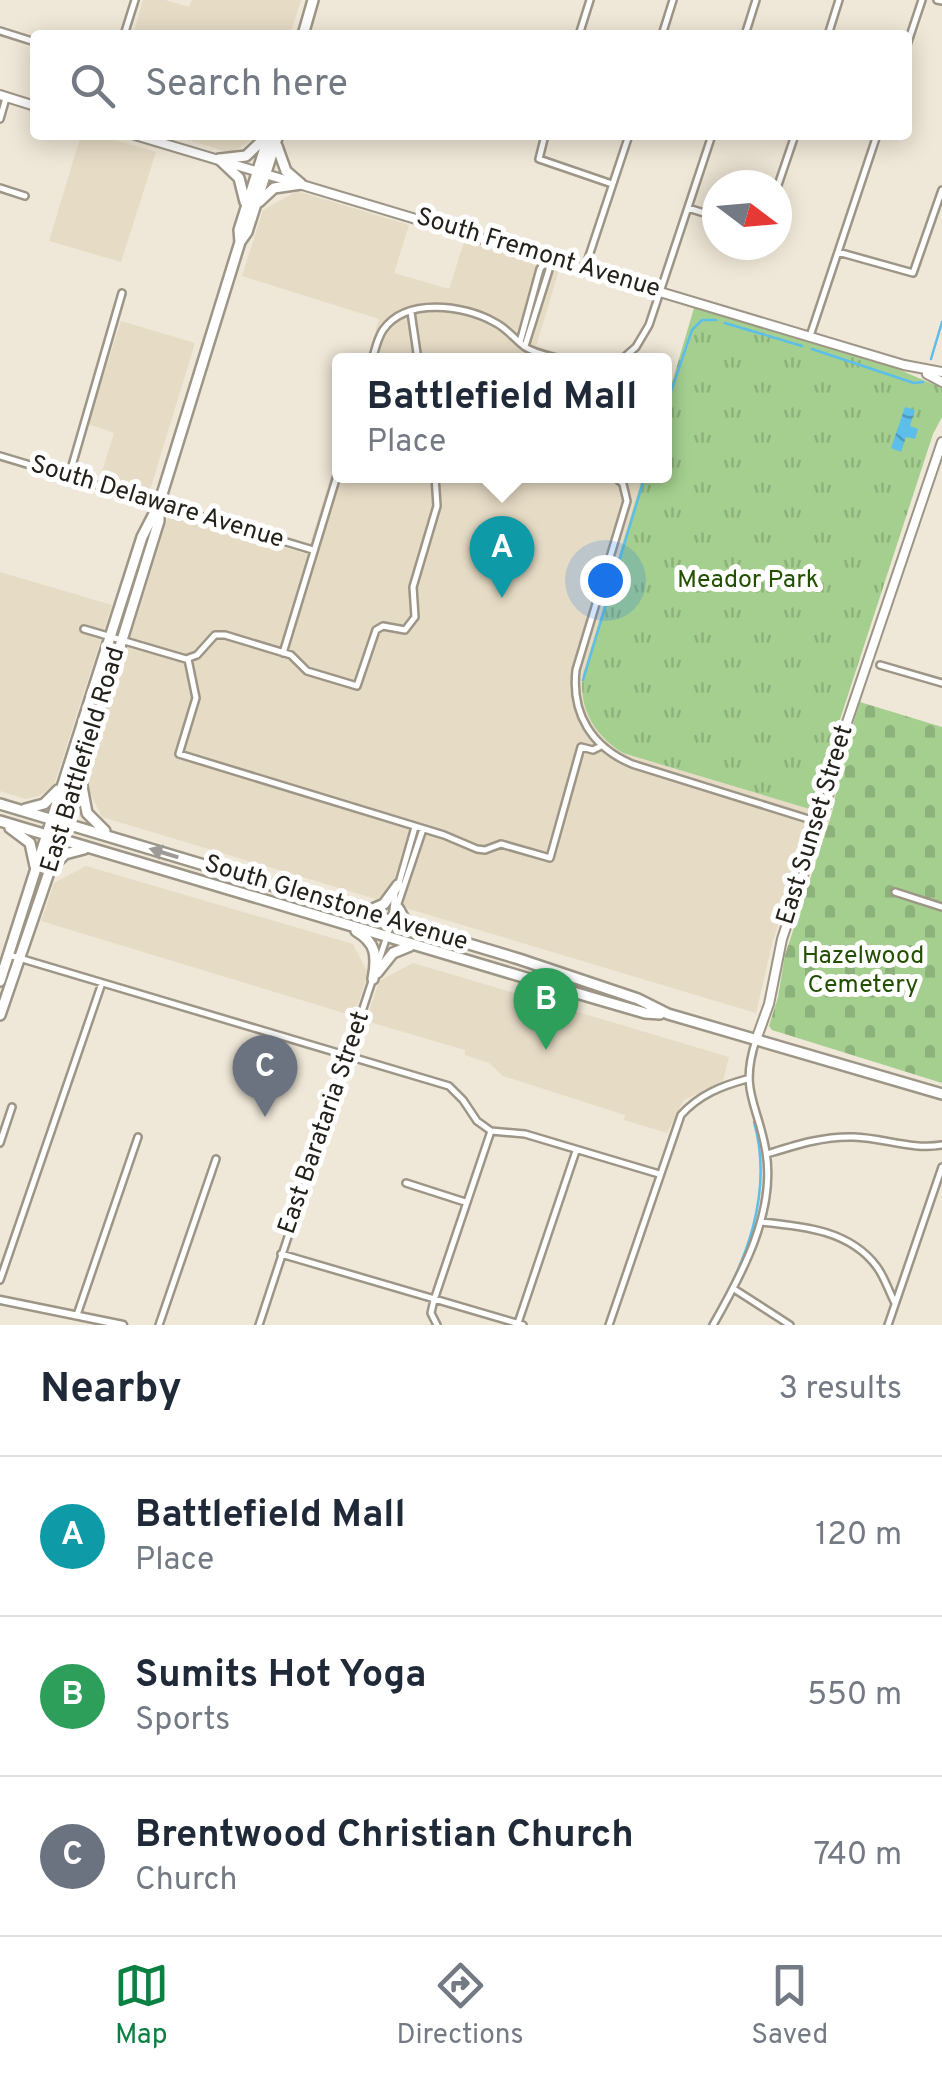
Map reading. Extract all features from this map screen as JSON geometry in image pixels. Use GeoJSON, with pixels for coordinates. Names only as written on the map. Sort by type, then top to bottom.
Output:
{"type":"FeatureCollection","features":[{"type":"Feature","properties":{"kind":"main road"},"geometry":{"type":"LineString","coordinates":[[304,30],[313,0]]}},
{"type":"Feature","properties":{"kind":"main road"},"geometry":{"type":"LineString","coordinates":[[3,96],[30,104]]}},
{"type":"Feature","properties":{"kind":"main road","name":"South Fremont Avenue"},"geometry":{"type":"LineString","coordinates":[[152,140],[914,367],[942,370]]}},
{"type":"Feature","properties":{"kind":"main road"},"geometry":{"type":"LineString","coordinates":[[219,160],[246,156],[268,140]]}},
{"type":"Feature","properties":{"kind":"main road","name":"East Battlefield Road"},"geometry":{"type":"LineString","coordinates":[[0,981],[14,956],[60,839],[142,538],[159,504],[240,242],[247,232],[272,140]]}},
{"type":"Feature","properties":{"kind":"main road"},"geometry":{"type":"LineString","coordinates":[[274,140],[281,163],[301,184]]}},
{"type":"Feature","properties":{"kind":"main road"},"geometry":{"type":"LineString","coordinates":[[219,160],[242,184],[250,210],[274,188],[301,184]]}},
{"type":"Feature","properties":{"kind":"main road"},"geometry":{"type":"LineString","coordinates":[[914,367],[942,382]]}},
{"type":"Feature","properties":{"kind":"main road","name":"East Sunset Street"},"geometry":{"type":"LineString","coordinates":[[756,1040],[840,743],[942,442]]}},
{"type":"Feature","properties":{"kind":"main road","name":"East Battlefield Road"},"geometry":{"type":"LineString","coordinates":[[0,1015],[52,819],[116,639]]}},
{"type":"Feature","properties":{"kind":"main road"},"geometry":{"type":"LineString","coordinates":[[82,767],[86,813],[116,838]]}},
{"type":"Feature","properties":{"kind":"main road"},"geometry":{"type":"LineString","coordinates":[[13,808],[29,809],[44,804],[65,780]]}},
{"type":"Feature","properties":{"kind":"main road","name":"South Glenstone Avenue"},"geometry":{"type":"LineString","coordinates":[[0,804],[392,920],[638,999],[668,1014],[942,1094]]}},
{"type":"Feature","properties":{"kind":"main road"},"geometry":{"type":"LineString","coordinates":[[2,822],[30,843],[35,875]]}},
{"type":"Feature","properties":{"kind":"main road","name":"South Glenstone Avenue"},"geometry":{"type":"LineString","coordinates":[[2,822],[645,1013],[668,1014]]}},
{"type":"Feature","properties":{"kind":"main road"},"geometry":{"type":"LineString","coordinates":[[48,875],[66,854],[90,848]]}},
{"type":"Feature","properties":{"kind":"main road"},"geometry":{"type":"LineString","coordinates":[[360,911],[380,908],[398,885]]}},
{"type":"Feature","properties":{"kind":"main road"},"geometry":{"type":"LineString","coordinates":[[398,908],[410,926]]}},
{"type":"Feature","properties":{"kind":"main road"},"geometry":{"type":"LineString","coordinates":[[339,923],[362,934],[373,946],[373,979]]}},
{"type":"Feature","properties":{"kind":"main road"},"geometry":{"type":"LineString","coordinates":[[373,979],[393,953],[405,946],[418,946]]}},
{"type":"Feature","properties":{"kind":"street"},"geometry":{"type":"LineString","coordinates":[[126,30],[135,0]]}},
{"type":"Feature","properties":{"kind":"street"},"geometry":{"type":"LineString","coordinates":[[580,30],[590,0]]}},
{"type":"Feature","properties":{"kind":"street"},"geometry":{"type":"LineString","coordinates":[[664,30],[673,0]]}},
{"type":"Feature","properties":{"kind":"street"},"geometry":{"type":"LineString","coordinates":[[747,30],[756,0]]}},
{"type":"Feature","properties":{"kind":"street"},"geometry":{"type":"LineString","coordinates":[[830,30],[839,0]]}},
{"type":"Feature","properties":{"kind":"street"},"geometry":{"type":"LineString","coordinates":[[912,30],[922,0]]}},
{"type":"Feature","properties":{"kind":"street"},"geometry":{"type":"LineString","coordinates":[[0,31],[30,40]]}},
{"type":"Feature","properties":{"kind":"street"},"geometry":{"type":"LineString","coordinates":[[0,119],[3,96]]}},
{"type":"Feature","properties":{"kind":"street"},"geometry":{"type":"LineString","coordinates":[[544,140],[539,159],[612,184]]}},
{"type":"Feature","properties":{"kind":"street"},"geometry":{"type":"LineString","coordinates":[[585,268],[626,140]]}},
{"type":"Feature","properties":{"kind":"street"},"geometry":{"type":"LineString","coordinates":[[627,353],[646,333],[710,140]]}},
{"type":"Feature","properties":{"kind":"street"},"geometry":{"type":"LineString","coordinates":[[783,170],[792,140]]}},
{"type":"Feature","properties":{"kind":"street"},"geometry":{"type":"LineString","coordinates":[[810,336],[875,140]]}},
{"type":"Feature","properties":{"kind":"street"},"geometry":{"type":"LineString","coordinates":[[0,188],[25,196]]}},
{"type":"Feature","properties":{"kind":"street"},"geometry":{"type":"LineString","coordinates":[[838,252],[912,273],[942,190]]}},
{"type":"Feature","properties":{"kind":"street"},"geometry":{"type":"LineString","coordinates":[[688,208],[702,212]]}},
{"type":"Feature","properties":{"kind":"street"},"geometry":{"type":"LineString","coordinates":[[522,344],[525,316],[540,269],[549,258]]}},
{"type":"Feature","properties":{"kind":"street"},"geometry":{"type":"LineString","coordinates":[[522,344],[549,258]]}},
{"type":"Feature","properties":{"kind":"street"},"geometry":{"type":"LineString","coordinates":[[68,476],[122,293]]}},
{"type":"Feature","properties":{"kind":"street"},"geometry":{"type":"LineString","coordinates":[[375,353],[384,329],[410,312],[438,308],[485,317],[522,344],[545,353]]}},
{"type":"Feature","properties":{"kind":"street"},"geometry":{"type":"LineString","coordinates":[[410,312],[417,353]]}},
{"type":"Feature","properties":{"kind":"street"},"geometry":{"type":"LineString","coordinates":[[506,329],[517,328],[525,316]]}},
{"type":"Feature","properties":{"kind":"street","name":"South Delaware Avenue"},"geometry":{"type":"LineString","coordinates":[[0,456],[313,550]]}},
{"type":"Feature","properties":{"kind":"street"},"geometry":{"type":"LineString","coordinates":[[283,653],[335,483]]}},
{"type":"Feature","properties":{"kind":"street"},"geometry":{"type":"LineString","coordinates":[[84,629],[187,659],[221,634],[283,653],[296,659],[307,672],[357,686],[376,630],[383,626],[402,630],[411,626],[416,612],[413,587],[437,506],[435,483]]}},
{"type":"Feature","properties":{"kind":"street"},"geometry":{"type":"LineString","coordinates":[[622,483],[626,504],[578,663],[575,684],[579,712],[601,746],[632,764],[820,823]]}},
{"type":"Feature","properties":{"kind":"street"},"geometry":{"type":"LineString","coordinates":[[187,659],[196,698],[180,754],[479,849],[501,844],[550,858],[582,746],[594,750],[601,746]]}},
{"type":"Feature","properties":{"kind":"street"},"geometry":{"type":"LineString","coordinates":[[880,664],[942,683]]}},
{"type":"Feature","properties":{"kind":"street"},"geometry":{"type":"LineString","coordinates":[[392,920],[398,885],[419,828]]}},
{"type":"Feature","properties":{"kind":"street"},"geometry":{"type":"LineString","coordinates":[[392,920],[419,828]]}},
{"type":"Feature","properties":{"kind":"street"},"geometry":{"type":"LineString","coordinates":[[895,892],[942,906]]}},
{"type":"Feature","properties":{"kind":"street","name":"East Barataria Street"},"geometry":{"type":"LineString","coordinates":[[260,1325],[392,920]]}},
{"type":"Feature","properties":{"kind":"street"},"geometry":{"type":"LineString","coordinates":[[14,956],[448,1086],[477,1122],[491,1130],[525,1134],[660,1174]]}},
{"type":"Feature","properties":{"kind":"street"},"geometry":{"type":"LineString","coordinates":[[0,1280],[102,983]]}},
{"type":"Feature","properties":{"kind":"street","name":"East Sunset Street"},"geometry":{"type":"LineString","coordinates":[[714,1325],[734,1289],[761,1222],[766,1197],[767,1154],[747,1079],[756,1040]]}},
{"type":"Feature","properties":{"kind":"street"},"geometry":{"type":"LineString","coordinates":[[610,1325],[681,1115],[692,1103],[722,1086],[747,1079]]}},
{"type":"Feature","properties":{"kind":"street"},"geometry":{"type":"LineString","coordinates":[[0,1144],[12,1107]]}},
{"type":"Feature","properties":{"kind":"street"},"geometry":{"type":"LineString","coordinates":[[437,1325],[431,1313],[434,1300],[491,1130]]}},
{"type":"Feature","properties":{"kind":"street"},"geometry":{"type":"LineString","coordinates":[[77,1316],[138,1137]]}},
{"type":"Feature","properties":{"kind":"street"},"geometry":{"type":"LineString","coordinates":[[767,1154],[827,1138],[855,1137],[923,1148],[942,1145]]}},
{"type":"Feature","properties":{"kind":"street"},"geometry":{"type":"LineString","coordinates":[[281,1254],[520,1324],[576,1150]]}},
{"type":"Feature","properties":{"kind":"street"},"geometry":{"type":"LineString","coordinates":[[159,1325],[216,1160]]}},
{"type":"Feature","properties":{"kind":"street"},"geometry":{"type":"LineString","coordinates":[[888,1325],[942,1168]]}},
{"type":"Feature","properties":{"kind":"street"},"geometry":{"type":"LineString","coordinates":[[406,1183],[465,1202]]}},
{"type":"Feature","properties":{"kind":"street"},"geometry":{"type":"LineString","coordinates":[[761,1222],[807,1227],[857,1246],[878,1268],[895,1303]]}},
{"type":"Feature","properties":{"kind":"street"},"geometry":{"type":"LineString","coordinates":[[734,1289],[790,1325]]}},
{"type":"Feature","properties":{"kind":"street"},"geometry":{"type":"LineString","coordinates":[[0,1300],[123,1325]]}},
{"type":"Feature","properties":{"kind":"shaded area"},"geometry":{"type":"Polygon","coordinates":[[[143,0],[165,0],[189,7],[192,0],[301,0],[292,30],[134,30],[143,0]]]}},
{"type":"Feature","properties":{"kind":"shaded area"},"geometry":{"type":"Polygon","coordinates":[[[79,140],[115,140],[156,152],[121,262],[49,241],[79,140]]]}},
{"type":"Feature","properties":{"kind":"shaded area"},"geometry":{"type":"Polygon","coordinates":[[[188,140],[252,140],[231,153],[188,140]]]}},
{"type":"Feature","properties":{"kind":"shaded area"},"geometry":{"type":"Polygon","coordinates":[[[297,191],[409,225],[394,273],[449,289],[465,239],[560,267],[536,346],[560,353],[369,353],[379,319],[242,276],[263,210],[297,191]]]}},
{"type":"Feature","properties":{"kind":"shaded area"},"geometry":{"type":"Polygon","coordinates":[[[121,321],[195,343],[150,490],[144,492],[100,478],[114,433],[88,424],[121,321]]]}},
{"type":"Feature","properties":{"kind":"shaded area"},"geometry":{"type":"Polygon","coordinates":[[[332,472],[332,483],[641,483],[583,674],[585,706],[603,738],[623,753],[816,811],[773,940],[756,1013],[102,817],[85,783],[169,514],[307,554],[332,472]]]}},
{"type":"Feature","properties":{"kind":"shaded area"},"geometry":{"type":"Polygon","coordinates":[[[0,572],[112,605],[54,785],[39,796],[25,799],[0,791],[0,572]]]}},
{"type":"Feature","properties":{"kind":"shaded area"},"geometry":{"type":"Polygon","coordinates":[[[86,866],[353,944],[368,973],[354,1016],[41,921],[54,883],[86,866]]]}},
{"type":"Feature","properties":{"kind":"shaded area"},"geometry":{"type":"Polygon","coordinates":[[[413,963],[729,1057],[723,1081],[684,1100],[667,1133],[624,1120],[625,1115],[503,1076],[489,1063],[465,1055],[465,1050],[366,1021],[379,981],[413,963]]]}},
{"type":"Feature","properties":{"kind":"green space","name":"Meador Park"},"geometry":{"type":"Polygon","coordinates":[[[694,308],[893,367],[942,388],[942,417],[933,434],[831,747],[816,811],[623,753],[596,729],[586,709],[583,674],[641,483],[672,483],[672,382],[694,308]]]}},
{"type":"Feature","properties":{"kind":"green space","name":"Hazelwood Cemetery"},"geometry":{"type":"Polygon","coordinates":[[[860,702],[942,727],[942,1083],[769,1026],[785,955],[832,813],[843,756],[860,702]]]}},
{"type":"Feature","properties":{"kind":"water"},"geometry":{"type":"Polygon","coordinates":[[[905,407],[915,410],[910,426],[918,429],[915,439],[906,437],[901,452],[891,448],[905,407]]]}},
{"type":"Feature","properties":{"kind":"waterway"},"geometry":{"type":"LineString","coordinates":[[672,389],[692,330],[702,320],[716,320]]}},
{"type":"Feature","properties":{"kind":"waterway"},"geometry":{"type":"LineString","coordinates":[[931,359],[942,322]]}},
{"type":"Feature","properties":{"kind":"waterway"},"geometry":{"type":"LineString","coordinates":[[725,323],[802,346]]}},
{"type":"Feature","properties":{"kind":"waterway"},"geometry":{"type":"LineString","coordinates":[[812,349],[914,383],[923,382]]}},
{"type":"Feature","properties":{"kind":"waterway"},"geometry":{"type":"LineString","coordinates":[[583,680],[643,483]]}},
{"type":"Feature","properties":{"kind":"waterway"},"geometry":{"type":"LineString","coordinates":[[709,1325],[734,1278],[753,1227],[761,1175],[754,1122]]}},
{"type":"Feature","properties":{"kind":"place","name":"Battlefield Mall"},"geometry":{"type":"Point","coordinates":[502,598]}},
{"type":"Feature","properties":{"kind":"place","name":"Sumits Hot Yoga"},"geometry":{"type":"Point","coordinates":[546,1050]}},
{"type":"Feature","properties":{"kind":"place","name":"Brentwood Christian Church"},"geometry":{"type":"Point","coordinates":[265,1117]}}]}
